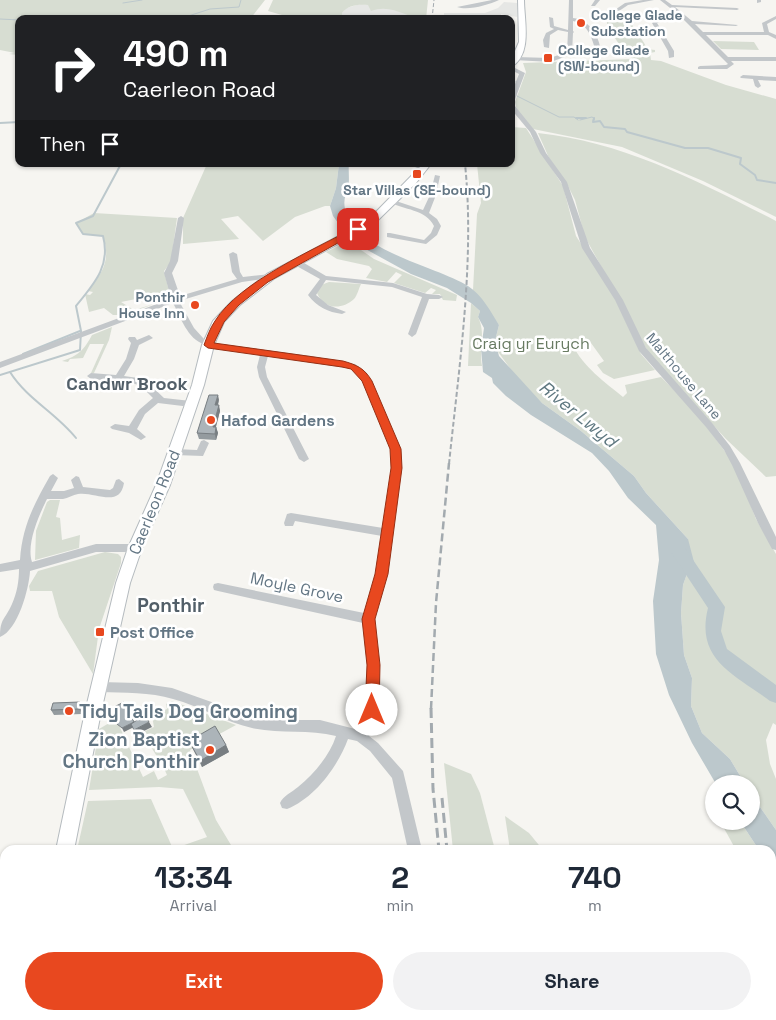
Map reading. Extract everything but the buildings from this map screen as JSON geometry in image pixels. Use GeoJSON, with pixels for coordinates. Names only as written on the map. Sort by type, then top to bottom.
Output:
{"type":"FeatureCollection","features":[{"type":"Feature","properties":{"kind":"main road"},"geometry":{"type":"LineString","coordinates":[[515,59],[523,41],[521,0]]}},
{"type":"Feature","properties":{"kind":"main road","name":"Caerleon Road"},"geometry":{"type":"LineString","coordinates":[[66,845],[123,583],[135,548],[163,485],[209,344],[219,321],[271,276],[375,220],[424,167]]}},
{"type":"Feature","properties":{"kind":"street"},"geometry":{"type":"LineString","coordinates":[[455,1],[458,9],[497,0]]}},
{"type":"Feature","properties":{"kind":"street"},"geometry":{"type":"LineString","coordinates":[[515,64],[567,56],[572,48],[571,0]]}},
{"type":"Feature","properties":{"kind":"street"},"geometry":{"type":"LineString","coordinates":[[611,14],[627,4],[652,0]]}},
{"type":"Feature","properties":{"kind":"street"},"geometry":{"type":"LineString","coordinates":[[662,0],[692,22],[731,64],[700,68]]}},
{"type":"Feature","properties":{"kind":"street"},"geometry":{"type":"LineString","coordinates":[[672,6],[736,10]]}},
{"type":"Feature","properties":{"kind":"street"},"geometry":{"type":"LineString","coordinates":[[670,57],[672,51],[654,23],[662,18],[684,16]]}},
{"type":"Feature","properties":{"kind":"street"},"geometry":{"type":"LineString","coordinates":[[769,34],[764,23],[776,17]]}},
{"type":"Feature","properties":{"kind":"street"},"geometry":{"type":"LineString","coordinates":[[571,19],[582,21],[589,26],[599,52]]}},
{"type":"Feature","properties":{"kind":"street"},"geometry":{"type":"LineString","coordinates":[[549,20],[552,27],[556,30]]}},
{"type":"Feature","properties":{"kind":"street"},"geometry":{"type":"LineString","coordinates":[[692,22],[736,25]]}},
{"type":"Feature","properties":{"kind":"street"},"geometry":{"type":"LineString","coordinates":[[547,47],[546,40],[548,34],[556,30],[572,32]]}},
{"type":"Feature","properties":{"kind":"street"},"geometry":{"type":"LineString","coordinates":[[703,33],[769,34],[776,37]]}},
{"type":"Feature","properties":{"kind":"street"},"geometry":{"type":"LineString","coordinates":[[727,59],[776,59]]}},
{"type":"Feature","properties":{"kind":"street","name":"Malthouse Lane"},"geometry":{"type":"LineString","coordinates":[[515,66],[522,73],[515,91]]}},
{"type":"Feature","properties":{"kind":"street"},"geometry":{"type":"LineString","coordinates":[[743,77],[776,79]]}},
{"type":"Feature","properties":{"kind":"street"},"geometry":{"type":"LineString","coordinates":[[755,78],[758,86]]}},
{"type":"Feature","properties":{"kind":"street","name":"Malthouse Lane"},"geometry":{"type":"LineString","coordinates":[[515,110],[533,132],[539,146],[564,182],[571,198],[582,238],[619,300],[638,343],[727,448],[776,546]]}},
{"type":"Feature","properties":{"kind":"street"},"geometry":{"type":"LineString","coordinates":[[426,180],[436,178],[433,195],[426,212]]}},
{"type":"Feature","properties":{"kind":"street"},"geometry":{"type":"LineString","coordinates":[[393,202],[426,212],[433,218],[436,224],[434,236],[426,242]]}},
{"type":"Feature","properties":{"kind":"street"},"geometry":{"type":"LineString","coordinates":[[181,218],[174,261],[168,273],[173,291],[191,329],[200,341],[355,367],[363,373],[396,449],[397,468],[382,574],[368,619],[373,665],[372,717],[362,738]]}},
{"type":"Feature","properties":{"kind":"street"},"geometry":{"type":"LineString","coordinates":[[395,238],[426,242],[437,246]]}},
{"type":"Feature","properties":{"kind":"street"},"geometry":{"type":"LineString","coordinates":[[233,254],[236,272],[241,280]]}},
{"type":"Feature","properties":{"kind":"street"},"geometry":{"type":"LineString","coordinates":[[296,262],[324,278],[393,285],[426,296],[439,297]]}},
{"type":"Feature","properties":{"kind":"street"},"geometry":{"type":"LineString","coordinates":[[0,365],[177,299],[241,280],[271,276]]}},
{"type":"Feature","properties":{"kind":"street"},"geometry":{"type":"LineString","coordinates":[[324,278],[312,295],[321,305],[330,310],[344,308],[338,320]]}},
{"type":"Feature","properties":{"kind":"street"},"geometry":{"type":"LineString","coordinates":[[412,334],[426,296]]}},
{"type":"Feature","properties":{"kind":"street"},"geometry":{"type":"LineString","coordinates":[[405,319],[417,321]]}},
{"type":"Feature","properties":{"kind":"street"},"geometry":{"type":"LineString","coordinates":[[119,377],[130,359],[133,341],[149,338]]}},
{"type":"Feature","properties":{"kind":"street"},"geometry":{"type":"LineString","coordinates":[[265,353],[261,368],[263,377],[304,459]]}},
{"type":"Feature","properties":{"kind":"street"},"geometry":{"type":"LineString","coordinates":[[91,376],[119,377],[140,381],[157,399],[191,404]]}},
{"type":"Feature","properties":{"kind":"street"},"geometry":{"type":"LineString","coordinates":[[132,430],[142,412],[157,399]]}},
{"type":"Feature","properties":{"kind":"street"},"geometry":{"type":"LineString","coordinates":[[115,427],[132,430],[141,437]]}},
{"type":"Feature","properties":{"kind":"street"},"geometry":{"type":"LineString","coordinates":[[175,452],[200,454],[204,443]]}},
{"type":"Feature","properties":{"kind":"street"},"geometry":{"type":"LineString","coordinates":[[0,632],[14,614],[24,588],[31,523],[53,478]]}},
{"type":"Feature","properties":{"kind":"street"},"geometry":{"type":"LineString","coordinates":[[44,495],[64,495],[78,485],[111,494],[118,490],[119,483]]}},
{"type":"Feature","properties":{"kind":"street"},"geometry":{"type":"LineString","coordinates":[[289,523],[291,517],[387,533]]}},
{"type":"Feature","properties":{"kind":"street"},"geometry":{"type":"LineString","coordinates":[[0,568],[27,565],[96,548],[135,548]]}},
{"type":"Feature","properties":{"kind":"street","name":"Moyle Grove"},"geometry":{"type":"LineString","coordinates":[[218,587],[368,619]]}},
{"type":"Feature","properties":{"kind":"street"},"geometry":{"type":"LineString","coordinates":[[100,687],[138,688],[172,693],[232,716],[264,725],[320,726],[344,731],[362,738],[374,747],[398,775],[414,845]]}},
{"type":"Feature","properties":{"kind":"street"},"geometry":{"type":"LineString","coordinates":[[295,803],[338,748],[344,731]]}},
{"type":"Feature","properties":{"kind":"shaded area"},"geometry":{"type":"Polygon","coordinates":[[[504,2],[517,3],[517,17],[515,15],[501,14],[444,15],[444,13],[485,13],[498,8],[504,2]]]}},
{"type":"Feature","properties":{"kind":"shaded area"},"geometry":{"type":"Polygon","coordinates":[[[361,4],[397,9],[408,15],[342,15],[346,8],[361,4]]]}},
{"type":"Feature","properties":{"kind":"shaded area"},"geometry":{"type":"Polygon","coordinates":[[[339,167],[349,167],[349,184],[344,206],[352,224],[379,247],[454,279],[478,294],[499,325],[495,341],[499,356],[542,403],[581,431],[634,476],[646,493],[688,539],[695,566],[688,571],[683,585],[681,613],[684,655],[692,678],[691,706],[702,733],[730,759],[740,775],[711,775],[692,743],[669,695],[656,654],[653,601],[659,560],[656,525],[628,498],[609,471],[592,453],[531,415],[506,396],[493,383],[492,378],[483,372],[481,348],[484,328],[478,317],[480,311],[447,288],[411,274],[351,241],[333,216],[330,206],[336,188],[339,167]]]}},
{"type":"Feature","properties":{"kind":"shaded area"},"geometry":{"type":"Polygon","coordinates":[[[760,807],[776,830],[776,845],[756,845],[746,830],[760,830],[760,807]]]}},
{"type":"Feature","properties":{"kind":"green space"},"geometry":{"type":"Polygon","coordinates":[[[0,0],[265,0],[253,15],[15,15],[15,53],[0,50],[0,0]]]}},
{"type":"Feature","properties":{"kind":"green space"},"geometry":{"type":"Polygon","coordinates":[[[273,0],[428,0],[426,15],[407,15],[386,9],[371,11],[368,5],[350,7],[344,10],[342,15],[282,15],[268,11],[273,0]]]}},
{"type":"Feature","properties":{"kind":"green space"},"geometry":{"type":"Polygon","coordinates":[[[614,21],[632,24],[647,49],[655,50],[655,52],[650,53],[651,60],[661,61],[726,85],[776,99],[776,217],[703,181],[622,147],[533,129],[517,111],[515,102],[526,72],[523,63],[633,59],[624,52],[615,38],[620,37],[614,28],[607,25],[607,22],[614,21]]]}},
{"type":"Feature","properties":{"kind":"green space"},"geometry":{"type":"Polygon","coordinates":[[[713,41],[754,42],[759,50],[721,49],[713,41]]]}},
{"type":"Feature","properties":{"kind":"green space","name":"Craig yr Eurych"},"geometry":{"type":"Polygon","coordinates":[[[515,127],[526,128],[563,186],[576,236],[612,292],[641,354],[655,370],[614,379],[603,373],[597,365],[604,361],[591,343],[573,345],[577,353],[595,374],[623,397],[627,393],[625,385],[661,377],[696,412],[737,471],[756,519],[776,554],[776,725],[773,723],[766,740],[770,764],[776,779],[776,830],[760,807],[760,775],[740,775],[730,759],[702,733],[691,706],[692,678],[684,655],[681,613],[683,585],[688,571],[688,539],[646,493],[634,476],[581,431],[542,403],[523,386],[496,349],[495,341],[499,325],[473,290],[477,214],[481,203],[477,167],[515,167],[515,127]]]}},
{"type":"Feature","properties":{"kind":"green space"},"geometry":{"type":"Polygon","coordinates":[[[538,133],[601,145],[661,166],[690,178],[776,221],[776,476],[766,477],[726,439],[652,359],[585,237],[575,200],[567,184],[549,158],[538,133]]]}},
{"type":"Feature","properties":{"kind":"green space"},"geometry":{"type":"Polygon","coordinates":[[[206,167],[339,167],[336,188],[330,206],[295,217],[263,241],[238,216],[221,219],[239,239],[183,244],[183,218],[206,167]]]}},
{"type":"Feature","properties":{"kind":"green space"},"geometry":{"type":"Polygon","coordinates":[[[94,213],[177,218],[171,262],[164,271],[171,299],[166,301],[161,294],[121,302],[134,310],[154,304],[124,315],[113,315],[104,308],[89,312],[85,294],[90,295],[93,292],[88,291],[98,278],[104,265],[106,259],[105,244],[103,236],[83,234],[76,223],[94,213]]]}},
{"type":"Feature","properties":{"kind":"green space"},"geometry":{"type":"Polygon","coordinates":[[[348,241],[374,259],[457,295],[456,301],[443,300],[440,294],[432,294],[436,290],[431,288],[425,293],[394,283],[402,275],[396,272],[387,282],[366,278],[372,269],[369,266],[337,259],[326,252],[348,241]]]}},
{"type":"Feature","properties":{"kind":"green space"},"geometry":{"type":"Polygon","coordinates":[[[329,282],[361,284],[354,299],[344,305],[334,306],[324,303],[317,293],[321,285],[329,282]]]}},
{"type":"Feature","properties":{"kind":"green space"},"geometry":{"type":"Polygon","coordinates":[[[471,303],[480,311],[478,317],[482,329],[482,366],[468,366],[471,303]]]}},
{"type":"Feature","properties":{"kind":"green space"},"geometry":{"type":"Polygon","coordinates":[[[112,327],[109,340],[94,373],[91,373],[104,344],[90,344],[83,358],[70,359],[68,362],[62,361],[80,352],[92,335],[112,327]]]}},
{"type":"Feature","properties":{"kind":"green space"},"geometry":{"type":"Polygon","coordinates":[[[50,500],[60,500],[56,517],[60,518],[62,540],[80,535],[79,548],[35,560],[36,531],[47,502],[50,500]]]}},
{"type":"Feature","properties":{"kind":"green space"},"geometry":{"type":"Polygon","coordinates":[[[105,552],[118,554],[121,557],[121,563],[99,629],[93,674],[59,617],[52,591],[30,591],[29,586],[38,571],[105,552]]]}},
{"type":"Feature","properties":{"kind":"green space"},"geometry":{"type":"Polygon","coordinates":[[[172,701],[236,725],[190,750],[216,820],[231,845],[184,845],[207,837],[183,789],[159,787],[89,790],[99,729],[116,719],[143,777],[154,771],[158,780],[167,775],[143,732],[154,727],[152,716],[167,709],[166,704],[172,701]]]}},
{"type":"Feature","properties":{"kind":"green space"},"geometry":{"type":"Polygon","coordinates":[[[444,763],[471,774],[480,793],[494,845],[452,845],[444,763]]]}},
{"type":"Feature","properties":{"kind":"green space"},"geometry":{"type":"Polygon","coordinates":[[[151,799],[171,845],[78,845],[88,801],[151,799]]]}},
{"type":"Feature","properties":{"kind":"green space"},"geometry":{"type":"Polygon","coordinates":[[[505,816],[529,833],[539,845],[509,845],[505,816]]]}},
{"type":"Feature","properties":{"kind":"green space"},"geometry":{"type":"Polygon","coordinates":[[[725,830],[746,830],[756,845],[733,845],[725,830]]]}},
{"type":"Feature","properties":{"kind":"waterway"},"geometry":{"type":"LineString","coordinates":[[123,3],[142,0]]}},
{"type":"Feature","properties":{"kind":"waterway"},"geometry":{"type":"LineString","coordinates":[[191,15],[210,9],[239,7],[241,0]]}},
{"type":"Feature","properties":{"kind":"waterway"},"geometry":{"type":"LineString","coordinates":[[0,19],[15,20]]}},
{"type":"Feature","properties":{"kind":"waterway"},"geometry":{"type":"LineString","coordinates":[[517,96],[559,117],[574,117],[578,120]]}},
{"type":"Feature","properties":{"kind":"waterway"},"geometry":{"type":"LineString","coordinates":[[580,120],[592,117],[594,118]]}},
{"type":"Feature","properties":{"kind":"waterway"},"geometry":{"type":"LineString","coordinates":[[576,118],[586,118]]}},
{"type":"Feature","properties":{"kind":"waterway"},"geometry":{"type":"LineString","coordinates":[[594,120],[593,122],[600,121],[604,127],[625,129],[627,132],[685,148],[708,148],[741,158],[740,164],[755,175],[757,180],[776,183]]}},
{"type":"Feature","properties":{"kind":"waterway"},"geometry":{"type":"LineString","coordinates":[[0,123],[15,122]]}},
{"type":"Feature","properties":{"kind":"waterway"},"geometry":{"type":"LineString","coordinates":[[0,375],[80,350],[81,331],[76,306],[95,282],[103,266],[105,247],[103,236],[83,234],[76,223],[93,216],[119,167]]}},
{"type":"Feature","properties":{"kind":"waterway"},"geometry":{"type":"LineString","coordinates":[[23,354],[80,331]]}},
{"type":"Feature","properties":{"kind":"waterway"},"geometry":{"type":"LineString","coordinates":[[10,372],[17,382],[76,438]]}},
{"type":"Feature","properties":{"kind":"waterway"},"geometry":{"type":"LineString","coordinates":[[679,552],[717,607],[713,636],[721,654],[776,695]]}},
{"type":"Feature","properties":{"kind":"railway"},"geometry":{"type":"LineString","coordinates":[[432,15],[434,0]]}},
{"type":"Feature","properties":{"kind":"railway"},"geometry":{"type":"LineString","coordinates":[[449,464],[467,276],[468,200],[465,167]]}},
{"type":"Feature","properties":{"kind":"railway"},"geometry":{"type":"LineString","coordinates":[[431,709],[436,603],[449,463]]}},
{"type":"Feature","properties":{"kind":"railway"},"geometry":{"type":"LineString","coordinates":[[431,709],[433,789],[439,845]]}},
{"type":"Feature","properties":{"kind":"railway"},"geometry":{"type":"LineString","coordinates":[[442,798],[447,845]]}},
{"type":"Feature","properties":{"kind":"place","name":"College Glade Substation"},"geometry":{"type":"Point","coordinates":[581,23]}},
{"type":"Feature","properties":{"kind":"place","name":"College Glade (SW-bound)"},"geometry":{"type":"Point","coordinates":[548,58]}},
{"type":"Feature","properties":{"kind":"place","name":"Star Villas (SE-bound)"},"geometry":{"type":"Point","coordinates":[417,174]}},
{"type":"Feature","properties":{"kind":"place","name":"Ponthir House Inn"},"geometry":{"type":"Point","coordinates":[195,305]}},
{"type":"Feature","properties":{"kind":"place","name":"Hafod Gardens"},"geometry":{"type":"Point","coordinates":[211,420]}},
{"type":"Feature","properties":{"kind":"place","name":"Post Office"},"geometry":{"type":"Point","coordinates":[100,632]}},
{"type":"Feature","properties":{"kind":"place","name":"Tidy Tails Dog Grooming"},"geometry":{"type":"Point","coordinates":[69,711]}},
{"type":"Feature","properties":{"kind":"place","name":"Zion Baptist Church Ponthir"},"geometry":{"type":"Point","coordinates":[210,750]}},
{"type":"Feature","properties":{"kind":"district","name":"Candwr Brook"},"geometry":{"type":"Point","coordinates":[127,384]}},
{"type":"Feature","properties":{"kind":"district","name":"Ponthir"},"geometry":{"type":"Point","coordinates":[171,605]}},
{"type":"Feature","properties":{"kind":"route"},"geometry":{"type":"LineString","coordinates":[[358,229],[265,280],[236,303],[219,321],[208,345],[343,364],[355,367],[363,373],[367,381],[396,449],[397,468],[382,574],[373,608],[368,619],[373,665],[372,710]]}},
{"type":"Feature","properties":{"kind":"water label","name":"River Lwyd"},"geometry":{"type":"Point","coordinates":[578,414]}}]}
